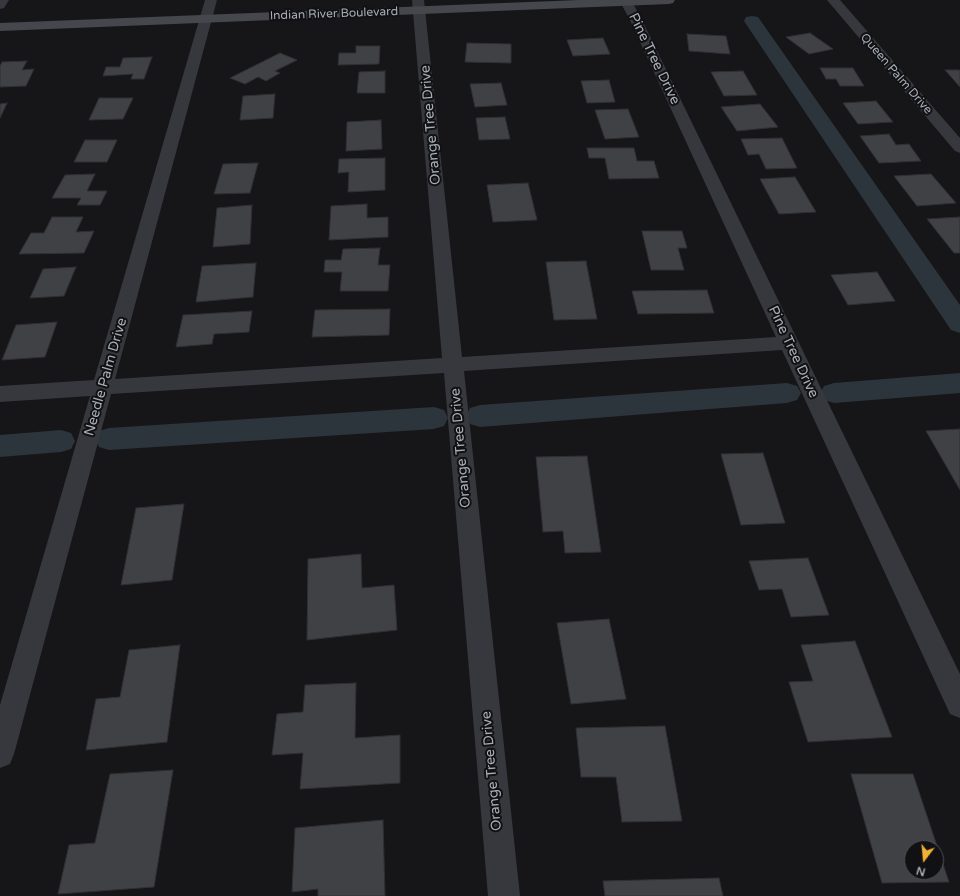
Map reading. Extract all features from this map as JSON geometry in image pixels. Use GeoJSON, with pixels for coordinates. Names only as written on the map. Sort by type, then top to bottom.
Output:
{"type":"FeatureCollection","features":[{"type":"Feature","properties":{"kind":"main road","name":"Indian River Boulevard"},"geometry":{"type":"LineString","coordinates":[[0,27],[208,9],[669,0]]}},
{"type":"Feature","properties":{"kind":"street"},"geometry":{"type":"LineString","coordinates":[[0,5],[3,0]]}},
{"type":"Feature","properties":{"kind":"street","name":"Queen Palm Drive"},"geometry":{"type":"LineString","coordinates":[[833,0],[960,148]]}},
{"type":"Feature","properties":{"kind":"street","name":"Pine Tree Drive"},"geometry":{"type":"LineString","coordinates":[[625,1],[789,342],[960,704]]}},
{"type":"Feature","properties":{"kind":"street","name":"Orange Tree Drive"},"geometry":{"type":"LineString","coordinates":[[419,5],[504,896]]}},
{"type":"Feature","properties":{"kind":"street","name":"Needle Palm Drive"},"geometry":{"type":"LineString","coordinates":[[0,754],[208,9]]}},
{"type":"Feature","properties":{"kind":"street"},"geometry":{"type":"LineString","coordinates":[[0,394],[789,342]]}},
{"type":"Feature","properties":{"kind":"building"},"geometry":{"type":"Polygon","coordinates":[[[810,33],[833,49],[809,54],[786,37],[810,33]]]}},
{"type":"Feature","properties":{"kind":"building"},"geometry":{"type":"Polygon","coordinates":[[[687,34],[726,36],[730,54],[689,51],[687,34]]]}},
{"type":"Feature","properties":{"kind":"building"},"geometry":{"type":"Polygon","coordinates":[[[603,38],[610,54],[573,56],[567,40],[603,38]]]}},
{"type":"Feature","properties":{"kind":"building"},"geometry":{"type":"Polygon","coordinates":[[[467,43],[511,44],[511,63],[465,62],[467,43]]]}},
{"type":"Feature","properties":{"kind":"building"},"geometry":{"type":"Polygon","coordinates":[[[356,46],[380,46],[379,64],[338,65],[339,53],[356,53],[356,46]]]}},
{"type":"Feature","properties":{"kind":"building"},"geometry":{"type":"Polygon","coordinates":[[[280,53],[297,60],[275,71],[280,73],[266,81],[258,77],[245,84],[230,78],[280,53]]]}},
{"type":"Feature","properties":{"kind":"building"},"geometry":{"type":"Polygon","coordinates":[[[152,57],[144,79],[131,79],[133,74],[103,76],[106,67],[120,67],[123,58],[152,57]]]}},
{"type":"Feature","properties":{"kind":"building"},"geometry":{"type":"Polygon","coordinates":[[[27,61],[22,70],[34,69],[26,86],[0,87],[0,66],[2,62],[27,61]]]}},
{"type":"Feature","properties":{"kind":"building"},"geometry":{"type":"Polygon","coordinates":[[[820,68],[853,68],[864,86],[840,86],[836,79],[826,79],[820,68]]]}},
{"type":"Feature","properties":{"kind":"building"},"geometry":{"type":"Polygon","coordinates":[[[945,70],[960,70],[960,87],[945,70]]]}},
{"type":"Feature","properties":{"kind":"building"},"geometry":{"type":"Polygon","coordinates":[[[385,71],[385,93],[357,93],[359,72],[385,71]]]}},
{"type":"Feature","properties":{"kind":"building"},"geometry":{"type":"Polygon","coordinates":[[[743,71],[757,95],[724,96],[711,72],[743,71]]]}},
{"type":"Feature","properties":{"kind":"building"},"geometry":{"type":"Polygon","coordinates":[[[609,80],[615,102],[587,103],[581,81],[609,80]]]}},
{"type":"Feature","properties":{"kind":"building"},"geometry":{"type":"Polygon","coordinates":[[[501,83],[507,105],[475,107],[470,84],[501,83]]]}},
{"type":"Feature","properties":{"kind":"building"},"geometry":{"type":"Polygon","coordinates":[[[275,94],[273,118],[240,120],[243,96],[275,94]]]}},
{"type":"Feature","properties":{"kind":"building"},"geometry":{"type":"Polygon","coordinates":[[[99,98],[133,98],[123,119],[89,120],[99,98]]]}},
{"type":"Feature","properties":{"kind":"building"},"geometry":{"type":"Polygon","coordinates":[[[876,101],[893,122],[858,124],[843,103],[876,101]]]}},
{"type":"Feature","properties":{"kind":"building"},"geometry":{"type":"Polygon","coordinates":[[[7,103],[0,118],[0,104],[7,103]]]}},
{"type":"Feature","properties":{"kind":"building"},"geometry":{"type":"Polygon","coordinates":[[[760,104],[778,127],[737,131],[721,107],[760,104]]]}},
{"type":"Feature","properties":{"kind":"building"},"geometry":{"type":"Polygon","coordinates":[[[628,109],[639,137],[605,139],[595,110],[628,109]]]}},
{"type":"Feature","properties":{"kind":"building"},"geometry":{"type":"Polygon","coordinates":[[[505,117],[510,139],[479,140],[476,118],[505,117]]]}},
{"type":"Feature","properties":{"kind":"building"},"geometry":{"type":"Polygon","coordinates":[[[381,120],[382,149],[346,151],[347,122],[381,120]]]}},
{"type":"Feature","properties":{"kind":"building"},"geometry":{"type":"Polygon","coordinates":[[[889,134],[896,145],[909,144],[921,161],[879,163],[860,136],[889,134]]]}},
{"type":"Feature","properties":{"kind":"building"},"geometry":{"type":"Polygon","coordinates":[[[782,138],[797,168],[766,169],[759,154],[748,155],[741,139],[782,138]]]}},
{"type":"Feature","properties":{"kind":"building"},"geometry":{"type":"Polygon","coordinates":[[[85,140],[117,140],[107,162],[74,162],[85,140]]]}},
{"type":"Feature","properties":{"kind":"building"},"geometry":{"type":"Polygon","coordinates":[[[587,148],[634,148],[637,161],[654,161],[659,178],[609,179],[605,158],[589,158],[587,148]]]}},
{"type":"Feature","properties":{"kind":"building"},"geometry":{"type":"Polygon","coordinates":[[[385,158],[385,190],[348,192],[349,172],[338,173],[339,159],[385,158]]]}},
{"type":"Feature","properties":{"kind":"building"},"geometry":{"type":"Polygon","coordinates":[[[258,163],[250,193],[214,194],[223,164],[258,163]]]}},
{"type":"Feature","properties":{"kind":"building"},"geometry":{"type":"Polygon","coordinates":[[[95,174],[87,191],[107,191],[100,205],[77,205],[81,198],[52,198],[65,175],[95,174]]]}},
{"type":"Feature","properties":{"kind":"building"},"geometry":{"type":"Polygon","coordinates":[[[931,174],[956,203],[917,206],[894,176],[931,174]]]}},
{"type":"Feature","properties":{"kind":"building"},"geometry":{"type":"Polygon","coordinates":[[[795,177],[816,212],[779,214],[760,179],[795,177]]]}},
{"type":"Feature","properties":{"kind":"building"},"geometry":{"type":"Polygon","coordinates":[[[528,183],[537,220],[493,222],[487,185],[528,183]]]}},
{"type":"Feature","properties":{"kind":"building"},"geometry":{"type":"Polygon","coordinates":[[[367,204],[367,218],[388,217],[388,237],[329,240],[331,206],[367,204]]]}},
{"type":"Feature","properties":{"kind":"building"},"geometry":{"type":"Polygon","coordinates":[[[252,205],[250,244],[213,247],[217,208],[252,205]]]}},
{"type":"Feature","properties":{"kind":"building"},"geometry":{"type":"Polygon","coordinates":[[[52,217],[83,217],[76,232],[94,231],[84,253],[19,254],[31,233],[44,233],[52,217]]]}},
{"type":"Feature","properties":{"kind":"building"},"geometry":{"type":"Polygon","coordinates":[[[960,217],[960,253],[954,253],[927,219],[960,217]]]}},
{"type":"Feature","properties":{"kind":"building"},"geometry":{"type":"Polygon","coordinates":[[[642,231],[682,231],[687,248],[678,248],[684,270],[651,270],[642,231]]]}},
{"type":"Feature","properties":{"kind":"building"},"geometry":{"type":"Polygon","coordinates":[[[380,248],[378,265],[390,265],[388,291],[340,291],[342,272],[324,272],[325,260],[341,260],[343,249],[380,248]]]}},
{"type":"Feature","properties":{"kind":"building"},"geometry":{"type":"Polygon","coordinates":[[[586,261],[597,319],[554,320],[546,262],[586,261]]]}},
{"type":"Feature","properties":{"kind":"building"},"geometry":{"type":"Polygon","coordinates":[[[256,263],[253,297],[196,302],[202,266],[256,263]]]}},
{"type":"Feature","properties":{"kind":"building"},"geometry":{"type":"Polygon","coordinates":[[[76,267],[64,296],[30,298],[43,269],[76,267]]]}},
{"type":"Feature","properties":{"kind":"building"},"geometry":{"type":"Polygon","coordinates":[[[877,272],[895,301],[848,305],[831,275],[877,272]]]}},
{"type":"Feature","properties":{"kind":"building"},"geometry":{"type":"Polygon","coordinates":[[[707,290],[714,313],[638,314],[632,291],[707,290]]]}},
{"type":"Feature","properties":{"kind":"building"},"geometry":{"type":"Polygon","coordinates":[[[390,309],[389,335],[312,337],[315,310],[390,309]]]}},
{"type":"Feature","properties":{"kind":"building"},"geometry":{"type":"Polygon","coordinates":[[[252,311],[249,332],[214,334],[212,344],[176,347],[183,315],[252,311]]]}},
{"type":"Feature","properties":{"kind":"building"},"geometry":{"type":"Polygon","coordinates":[[[57,322],[45,357],[2,360],[16,325],[57,322]]]}},
{"type":"Feature","properties":{"kind":"building"},"geometry":{"type":"Polygon","coordinates":[[[960,429],[960,490],[926,431],[960,429]]]}},
{"type":"Feature","properties":{"kind":"building"},"geometry":{"type":"Polygon","coordinates":[[[763,453],[785,523],[741,525],[721,454],[763,453]]]}},
{"type":"Feature","properties":{"kind":"building"},"geometry":{"type":"Polygon","coordinates":[[[587,456],[601,552],[565,553],[563,531],[543,532],[536,457],[587,456]]]}},
{"type":"Feature","properties":{"kind":"building"},"geometry":{"type":"Polygon","coordinates":[[[184,504],[172,580],[121,585],[136,508],[184,504]]]}},
{"type":"Feature","properties":{"kind":"building"},"geometry":{"type":"Polygon","coordinates":[[[361,554],[362,588],[394,585],[397,630],[307,640],[308,559],[361,554]]]}},
{"type":"Feature","properties":{"kind":"building"},"geometry":{"type":"Polygon","coordinates":[[[808,558],[829,615],[791,617],[782,589],[759,590],[749,561],[808,558]]]}},
{"type":"Feature","properties":{"kind":"building"},"geometry":{"type":"Polygon","coordinates":[[[609,619],[626,699],[571,704],[557,623],[609,619]]]}},
{"type":"Feature","properties":{"kind":"building"},"geometry":{"type":"Polygon","coordinates":[[[855,641],[892,737],[808,742],[789,682],[813,681],[801,645],[855,641]]]}},
{"type":"Feature","properties":{"kind":"building"},"geometry":{"type":"Polygon","coordinates":[[[180,645],[167,742],[86,750],[96,699],[120,697],[129,650],[180,645]]]}},
{"type":"Feature","properties":{"kind":"building"},"geometry":{"type":"Polygon","coordinates":[[[356,683],[355,738],[400,735],[400,783],[300,789],[303,753],[272,755],[277,714],[303,712],[305,685],[356,683]]]}},
{"type":"Feature","properties":{"kind":"building"},"geometry":{"type":"Polygon","coordinates":[[[665,726],[682,821],[622,822],[616,777],[581,777],[576,728],[665,726]]]}},
{"type":"Feature","properties":{"kind":"building"},"geometry":{"type":"Polygon","coordinates":[[[173,770],[154,887],[58,894],[69,845],[95,843],[110,774],[173,770]]]}},
{"type":"Feature","properties":{"kind":"building"},"geometry":{"type":"Polygon","coordinates":[[[851,774],[913,774],[935,840],[904,840],[904,880],[944,880],[944,867],[949,882],[882,883],[851,774]]]}},
{"type":"Feature","properties":{"kind":"building"},"geometry":{"type":"Polygon","coordinates":[[[383,820],[385,896],[318,896],[318,889],[292,892],[295,828],[383,820]]]}},
{"type":"Feature","properties":{"kind":"building"},"geometry":{"type":"Polygon","coordinates":[[[719,878],[723,896],[605,896],[603,881],[719,878]]]}},
{"type":"Feature","properties":{"kind":"waterway"},"geometry":{"type":"LineString","coordinates":[[752,21],[960,324]]}},
{"type":"Feature","properties":{"kind":"waterway"},"geometry":{"type":"LineString","coordinates":[[834,393],[960,383]]}},
{"type":"Feature","properties":{"kind":"waterway"},"geometry":{"type":"LineString","coordinates":[[480,416],[787,393]]}},
{"type":"Feature","properties":{"kind":"waterway"},"geometry":{"type":"LineString","coordinates":[[109,439],[434,418]]}},
{"type":"Feature","properties":{"kind":"waterway"},"geometry":{"type":"LineString","coordinates":[[0,446],[61,441]]}}]}
